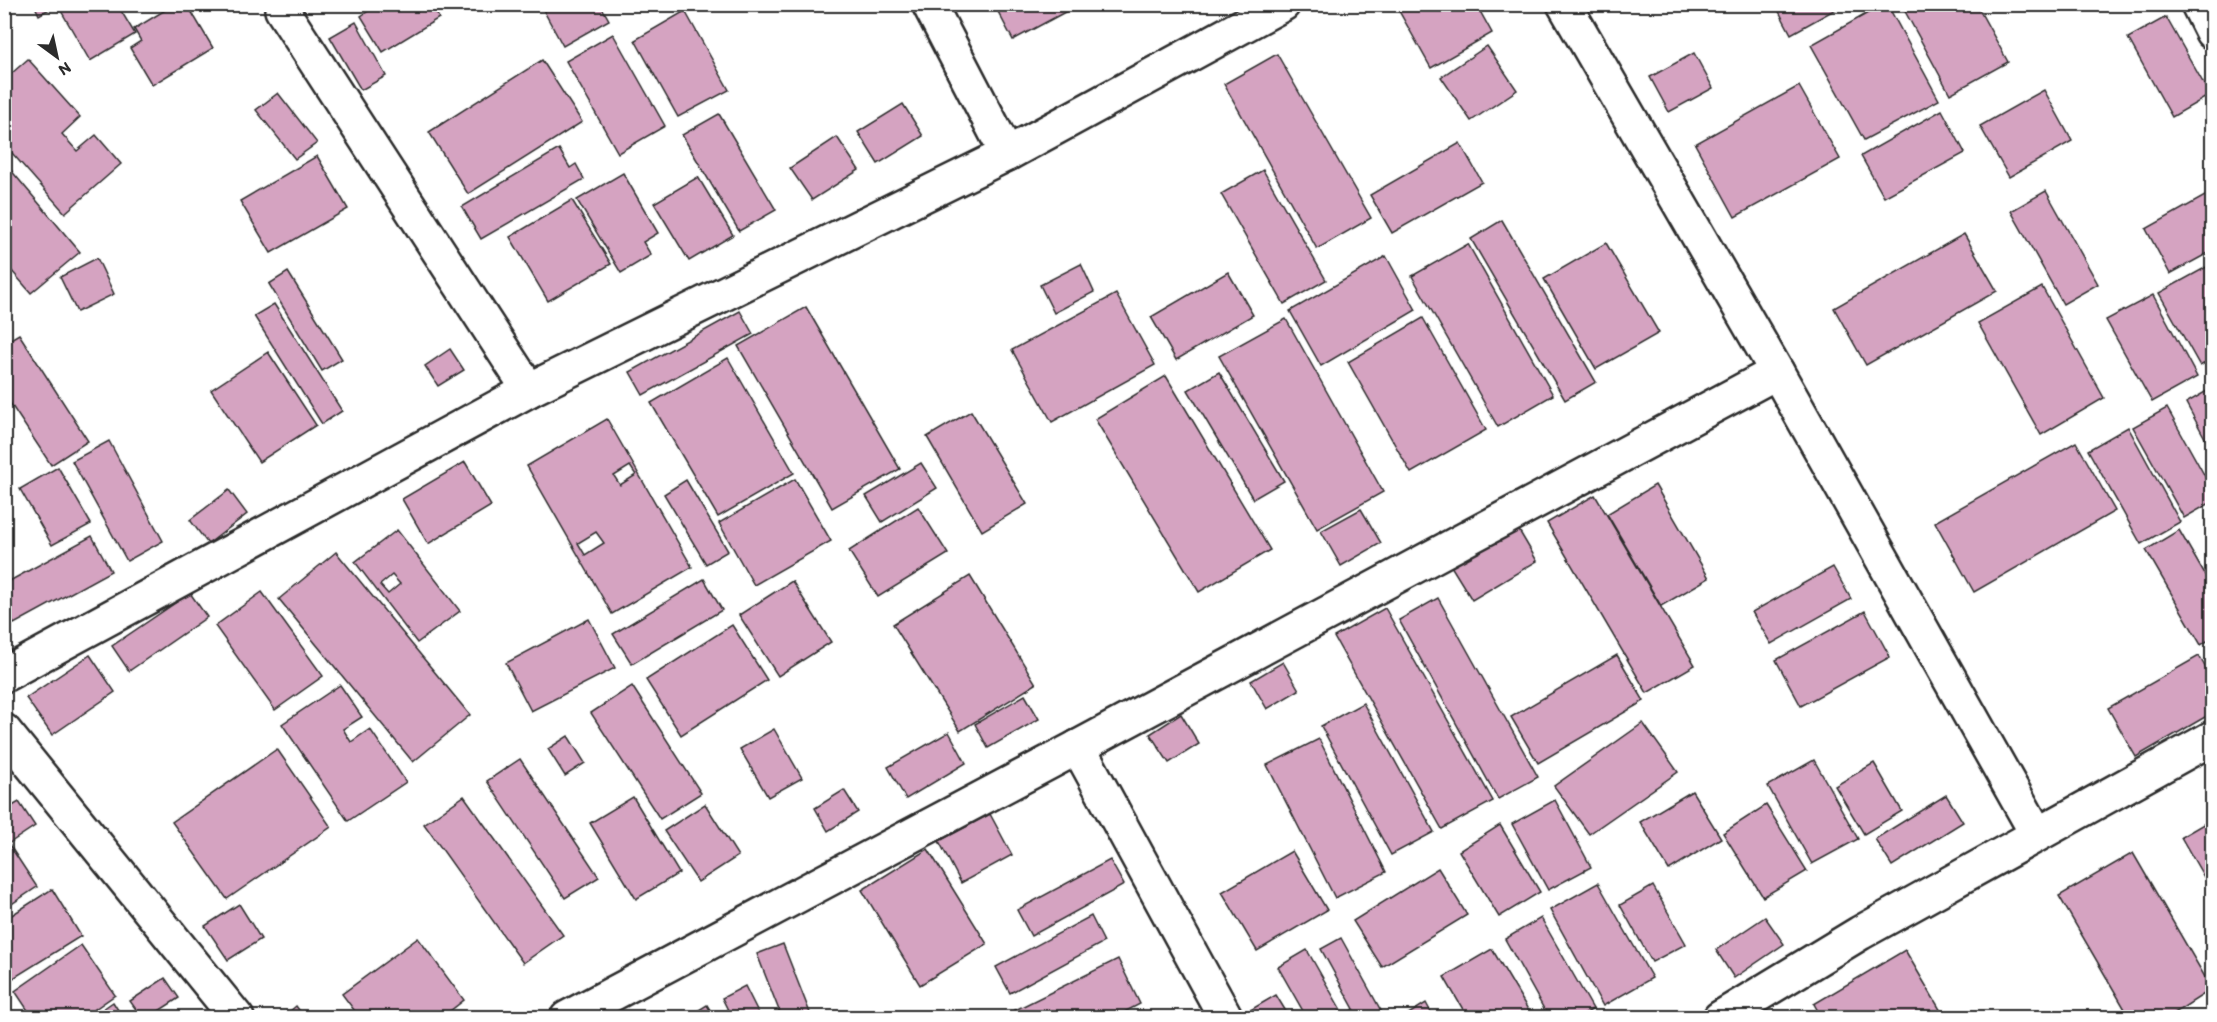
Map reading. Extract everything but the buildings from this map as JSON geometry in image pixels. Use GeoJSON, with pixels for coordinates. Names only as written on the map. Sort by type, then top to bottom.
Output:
{"type":"FeatureCollection","features":[{"type":"Feature","properties":{"kind":"street"},"geometry":{"type":"LineString","coordinates":[[929,4],[1007,154]]}},
{"type":"Feature","properties":{"kind":"street"},"geometry":{"type":"LineString","coordinates":[[4,675],[529,390],[1007,154],[1283,4]]}},
{"type":"Feature","properties":{"kind":"street"},"geometry":{"type":"LineString","coordinates":[[1564,4],[1777,372],[2037,834]]}},
{"type":"Feature","properties":{"kind":"street"},"geometry":{"type":"LineString","coordinates":[[2198,4],[2212,32]]}},
{"type":"Feature","properties":{"kind":"street"},"geometry":{"type":"LineString","coordinates":[[282,10],[529,390]]}},
{"type":"Feature","properties":{"kind":"street"},"geometry":{"type":"LineString","coordinates":[[576,1015],[1777,372]]}},
{"type":"Feature","properties":{"kind":"street"},"geometry":{"type":"LineString","coordinates":[[4,731],[237,1017]]}},
{"type":"Feature","properties":{"kind":"street"},"geometry":{"type":"LineString","coordinates":[[1719,1017],[1860,933],[2212,738]]}},
{"type":"Feature","properties":{"kind":"street"},"geometry":{"type":"LineString","coordinates":[[1078,747],[1226,1017]]}}]}
